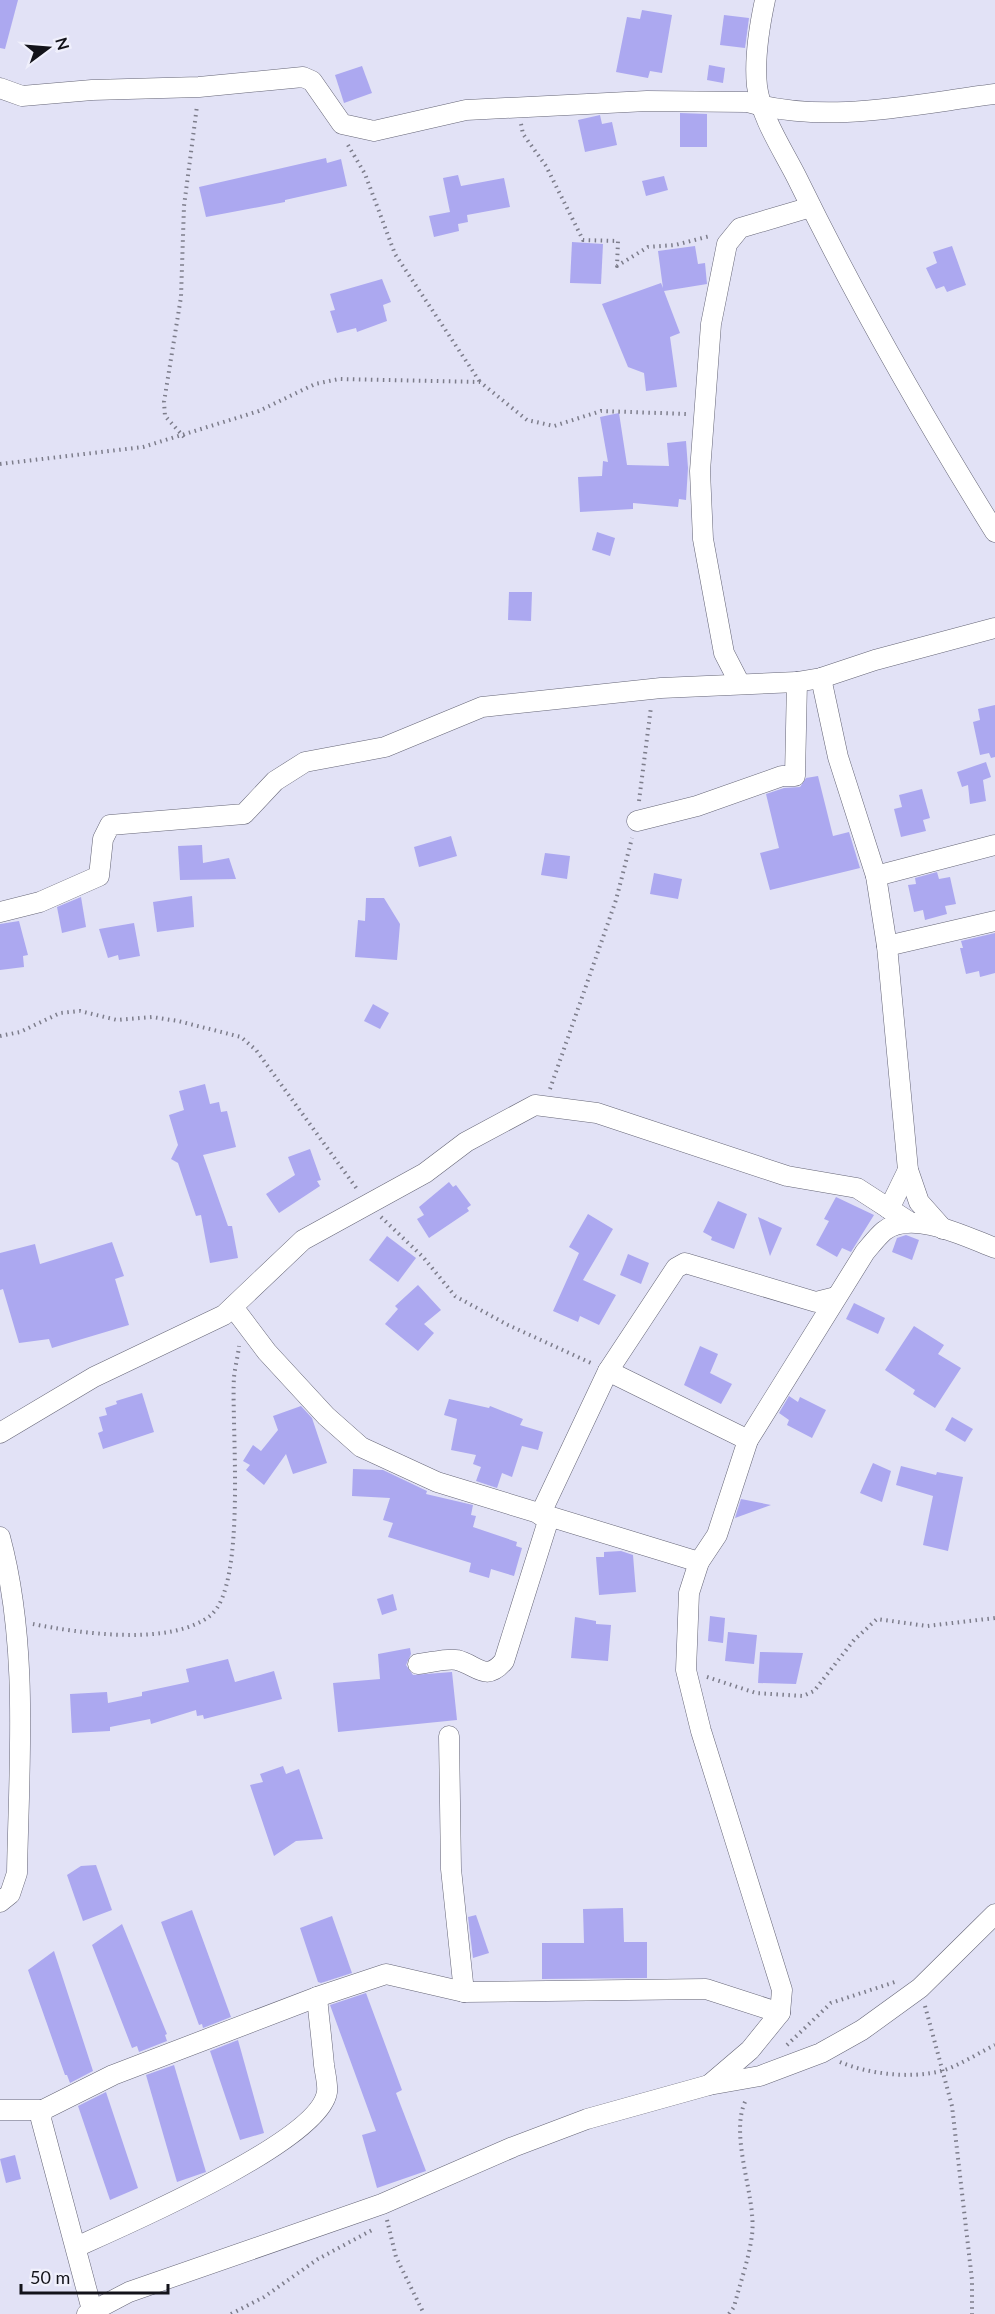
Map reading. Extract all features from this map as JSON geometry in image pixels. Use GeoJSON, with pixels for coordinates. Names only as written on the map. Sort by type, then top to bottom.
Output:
{"type":"FeatureCollection","features":[{"type":"Feature","properties":{"kind":"street"},"geometry":{"type":"LineString","coordinates":[[765,0],[758,44],[757,86],[762,106],[811,207],[947,455],[995,532]]}},
{"type":"Feature","properties":{"kind":"street"},"geometry":{"type":"LineString","coordinates":[[0,88],[22,96],[92,90],[199,87],[303,77],[312,81],[342,124],[374,131],[466,110],[518,106],[647,101],[747,102],[762,106],[832,114],[995,94]]}},
{"type":"Feature","properties":{"kind":"street"},"geometry":{"type":"LineString","coordinates":[[740,684],[724,653],[703,539],[700,471],[711,324],[728,244],[740,228],[811,207]]}},
{"type":"Feature","properties":{"kind":"street"},"geometry":{"type":"LineString","coordinates":[[0,912],[40,902],[99,876],[103,838],[110,825],[244,814],[275,781],[305,762],[385,747],[482,707],[661,688],[797,682],[821,678],[874,660],[995,628]]}},
{"type":"Feature","properties":{"kind":"street"},"geometry":{"type":"LineString","coordinates":[[821,678],[838,757],[876,876],[886,946],[908,1170],[919,1202],[943,1229]]}},
{"type":"Feature","properties":{"kind":"street"},"geometry":{"type":"LineString","coordinates":[[637,821],[697,806],[782,776],[795,776],[797,682]]}},
{"type":"Feature","properties":{"kind":"street"},"geometry":{"type":"LineString","coordinates":[[876,876],[995,845]]}},
{"type":"Feature","properties":{"kind":"street"},"geometry":{"type":"LineString","coordinates":[[886,946],[995,921]]}},
{"type":"Feature","properties":{"kind":"street"},"geometry":{"type":"LineString","coordinates":[[0,1432],[94,1377],[224,1315],[238,1314],[303,1240],[424,1173],[466,1142],[535,1105],[597,1113],[787,1176],[857,1188],[908,1221],[943,1229],[995,1248]]}},
{"type":"Feature","properties":{"kind":"street"},"geometry":{"type":"LineString","coordinates":[[889,1209],[908,1170]]}},
{"type":"Feature","properties":{"kind":"street"},"geometry":{"type":"LineString","coordinates":[[709,2085],[750,2050],[780,2013],[782,1990],[701,1731],[686,1670],[689,1593],[699,1562],[717,1535],[748,1440],[865,1252],[885,1230],[908,1221]]}},
{"type":"Feature","properties":{"kind":"street"},"geometry":{"type":"LineString","coordinates":[[418,1664],[456,1660],[482,1672],[497,1669],[504,1661],[544,1516],[608,1371],[676,1268],[685,1263],[816,1302],[836,1297]]}},
{"type":"Feature","properties":{"kind":"street"},"geometry":{"type":"LineString","coordinates":[[238,1314],[267,1352],[326,1416],[361,1447],[437,1482],[699,1562]]}},
{"type":"Feature","properties":{"kind":"street"},"geometry":{"type":"LineString","coordinates":[[608,1371],[748,1440]]}},
{"type":"Feature","properties":{"kind":"street"},"geometry":{"type":"LineString","coordinates":[[0,1537],[15,1621],[19,1676],[17,1873],[10,1894],[0,1902]]}},
{"type":"Feature","properties":{"kind":"street"},"geometry":{"type":"LineString","coordinates":[[449,1736],[451,1869],[464,1992]]}},
{"type":"Feature","properties":{"kind":"street"},"geometry":{"type":"LineString","coordinates":[[43,2110],[42,2119],[90,2312],[129,2292],[193,2268],[384,2211],[513,2147],[587,2119],[709,2085],[760,2076],[821,2053],[862,2030],[924,1984],[995,1914]]}},
{"type":"Feature","properties":{"kind":"street"},"geometry":{"type":"LineString","coordinates":[[1,2114],[43,2110],[113,2074],[317,1996],[386,1974],[464,1992],[706,1989],[780,2013]]}},
{"type":"Feature","properties":{"kind":"street"},"geometry":{"type":"LineString","coordinates":[[75,2247],[159,2210],[303,2127],[321,2108],[327,2091],[317,1996]]}},
{"type":"Feature","properties":{"kind":"path"},"geometry":{"type":"LineString","coordinates":[[184,437],[165,416],[164,402],[181,297],[184,206],[199,87]]}},
{"type":"Feature","properties":{"kind":"path"},"geometry":{"type":"LineString","coordinates":[[518,106],[523,134],[546,166],[583,240],[618,241],[617,266],[648,247],[675,245],[740,228]]}},
{"type":"Feature","properties":{"kind":"path"},"geometry":{"type":"LineString","coordinates":[[342,124],[348,145],[365,174],[395,254],[480,382],[527,420],[554,426],[601,411],[704,415]]}},
{"type":"Feature","properties":{"kind":"path"},"geometry":{"type":"LineString","coordinates":[[0,464],[143,447],[184,437],[259,411],[315,384],[339,379],[480,382]]}},
{"type":"Feature","properties":{"kind":"path"},"geometry":{"type":"LineString","coordinates":[[535,1105],[554,1086],[616,900],[637,821],[651,704],[661,688]]}},
{"type":"Feature","properties":{"kind":"path"},"geometry":{"type":"LineString","coordinates":[[0,1036],[20,1032],[60,1013],[80,1011],[117,1020],[152,1017],[241,1037],[256,1050],[369,1205],[423,1257],[455,1296],[508,1325],[608,1371]]}},
{"type":"Feature","properties":{"kind":"path"},"geometry":{"type":"LineString","coordinates":[[15,1621],[87,1634],[121,1634],[169,1632],[196,1624],[212,1614],[224,1595],[231,1554],[237,1456],[234,1377],[238,1314]]}},
{"type":"Feature","properties":{"kind":"path"},"geometry":{"type":"LineString","coordinates":[[686,1670],[756,1693],[803,1696],[813,1691],[854,1640],[877,1619],[927,1626],[995,1618]]}},
{"type":"Feature","properties":{"kind":"path"},"geometry":{"type":"LineString","coordinates":[[783,2050],[799,2032],[831,2004],[893,1981],[924,1984],[942,2071],[952,2106],[972,2280],[972,2314]]}},
{"type":"Feature","properties":{"kind":"path"},"geometry":{"type":"LineString","coordinates":[[821,2053],[857,2069],[914,2074],[942,2071],[995,2045]]}},
{"type":"Feature","properties":{"kind":"path"},"geometry":{"type":"LineString","coordinates":[[729,2314],[734,2307],[752,2233],[741,2126],[743,2105],[760,2076]]}},
{"type":"Feature","properties":{"kind":"path"},"geometry":{"type":"LineString","coordinates":[[231,2314],[264,2297],[318,2259],[368,2234],[384,2211]]}},
{"type":"Feature","properties":{"kind":"path"},"geometry":{"type":"LineString","coordinates":[[384,2211],[396,2257],[424,2314]]}},
{"type":"Feature","properties":{"kind":"building"},"geometry":{"type":"Polygon","coordinates":[[[0,0],[18,0],[5,49],[0,48],[0,0]]]}},
{"type":"Feature","properties":{"kind":"building"},"geometry":{"type":"Polygon","coordinates":[[[642,10],[672,15],[662,73],[650,71],[648,78],[616,72],[627,17],[640,19],[642,10]]]}},
{"type":"Feature","properties":{"kind":"building"},"geometry":{"type":"Polygon","coordinates":[[[724,15],[749,18],[745,48],[720,45],[724,15]]]}},
{"type":"Feature","properties":{"kind":"building"},"geometry":{"type":"Polygon","coordinates":[[[709,65],[725,68],[723,83],[707,80],[709,65]]]}},
{"type":"Feature","properties":{"kind":"building"},"geometry":{"type":"Polygon","coordinates":[[[362,66],[372,93],[344,103],[335,75],[362,66]]]}},
{"type":"Feature","properties":{"kind":"building"},"geometry":{"type":"Polygon","coordinates":[[[680,113],[707,114],[707,147],[680,147],[680,113]]]}},
{"type":"Feature","properties":{"kind":"building"},"geometry":{"type":"Polygon","coordinates":[[[600,115],[602,124],[612,122],[617,145],[585,152],[578,120],[600,115]]]}},
{"type":"Feature","properties":{"kind":"building"},"geometry":{"type":"Polygon","coordinates":[[[326,158],[327,163],[341,159],[347,186],[285,200],[285,202],[206,217],[199,187],[326,158]]]}},
{"type":"Feature","properties":{"kind":"building"},"geometry":{"type":"Polygon","coordinates":[[[458,175],[461,186],[504,178],[510,207],[467,215],[468,222],[458,224],[459,231],[434,237],[429,216],[450,212],[443,178],[458,175]]]}},
{"type":"Feature","properties":{"kind":"building"},"geometry":{"type":"Polygon","coordinates":[[[664,176],[668,190],[646,196],[642,181],[664,176]]]}},
{"type":"Feature","properties":{"kind":"building"},"geometry":{"type":"Polygon","coordinates":[[[572,242],[603,244],[601,284],[570,283],[572,242]]]}},
{"type":"Feature","properties":{"kind":"building"},"geometry":{"type":"Polygon","coordinates":[[[695,246],[698,264],[705,263],[707,284],[664,291],[680,333],[670,337],[677,387],[646,391],[644,373],[628,367],[602,304],[661,283],[663,288],[658,251],[695,246]]]}},
{"type":"Feature","properties":{"kind":"building"},"geometry":{"type":"Polygon","coordinates":[[[952,246],[966,285],[947,292],[944,286],[936,289],[926,268],[937,263],[933,252],[952,246]]]}},
{"type":"Feature","properties":{"kind":"building"},"geometry":{"type":"Polygon","coordinates":[[[382,279],[391,302],[383,305],[387,321],[357,332],[356,328],[337,333],[330,311],[335,310],[330,294],[382,279]]]}},
{"type":"Feature","properties":{"kind":"building"},"geometry":{"type":"Polygon","coordinates":[[[619,413],[627,465],[669,466],[667,443],[686,441],[688,468],[686,500],[679,499],[678,507],[633,503],[633,509],[580,512],[578,477],[602,476],[603,461],[608,462],[600,417],[619,413]]]}},
{"type":"Feature","properties":{"kind":"building"},"geometry":{"type":"Polygon","coordinates":[[[597,532],[615,538],[610,556],[592,550],[597,532]]]}},
{"type":"Feature","properties":{"kind":"building"},"geometry":{"type":"Polygon","coordinates":[[[509,592],[532,592],[531,621],[508,620],[509,592]]]}},
{"type":"Feature","properties":{"kind":"building"},"geometry":{"type":"Polygon","coordinates":[[[995,705],[995,757],[991,758],[989,753],[980,755],[973,722],[980,720],[978,709],[995,705]]]}},
{"type":"Feature","properties":{"kind":"building"},"geometry":{"type":"Polygon","coordinates":[[[986,762],[991,777],[983,780],[986,801],[970,804],[968,785],[962,787],[957,772],[986,762]]]}},
{"type":"Feature","properties":{"kind":"building"},"geometry":{"type":"Polygon","coordinates":[[[818,776],[833,836],[849,832],[860,868],[770,890],[760,853],[779,848],[766,794],[784,788],[800,787],[806,778],[818,776]]]}},
{"type":"Feature","properties":{"kind":"building"},"geometry":{"type":"Polygon","coordinates":[[[922,789],[930,818],[923,820],[926,831],[901,837],[894,809],[902,807],[899,795],[922,789]]]}},
{"type":"Feature","properties":{"kind":"building"},"geometry":{"type":"Polygon","coordinates":[[[451,836],[457,856],[419,867],[414,847],[451,836]]]}},
{"type":"Feature","properties":{"kind":"building"},"geometry":{"type":"Polygon","coordinates":[[[202,845],[203,863],[229,858],[236,879],[180,880],[178,846],[202,845]]]}},
{"type":"Feature","properties":{"kind":"building"},"geometry":{"type":"Polygon","coordinates":[[[545,853],[570,856],[567,879],[541,875],[545,853]]]}},
{"type":"Feature","properties":{"kind":"building"},"geometry":{"type":"Polygon","coordinates":[[[937,872],[939,879],[950,877],[956,904],[945,906],[947,914],[925,920],[923,910],[914,912],[908,885],[916,884],[915,878],[937,872]]]}},
{"type":"Feature","properties":{"kind":"building"},"geometry":{"type":"Polygon","coordinates":[[[654,873],[682,879],[678,899],[650,894],[654,873]]]}},
{"type":"Feature","properties":{"kind":"building"},"geometry":{"type":"Polygon","coordinates":[[[192,896],[194,927],[157,932],[153,902],[192,896]]]}},
{"type":"Feature","properties":{"kind":"building"},"geometry":{"type":"Polygon","coordinates":[[[81,897],[86,927],[62,933],[57,907],[81,897]]]}},
{"type":"Feature","properties":{"kind":"building"},"geometry":{"type":"Polygon","coordinates":[[[366,898],[384,898],[400,924],[397,960],[355,957],[358,920],[365,921],[366,898]]]}},
{"type":"Feature","properties":{"kind":"building"},"geometry":{"type":"Polygon","coordinates":[[[19,921],[28,955],[23,956],[24,967],[0,970],[0,924],[19,921]]]}},
{"type":"Feature","properties":{"kind":"building"},"geometry":{"type":"Polygon","coordinates":[[[134,923],[140,956],[119,960],[118,955],[108,958],[99,929],[134,923]]]}},
{"type":"Feature","properties":{"kind":"building"},"geometry":{"type":"Polygon","coordinates":[[[995,933],[995,973],[980,977],[979,971],[966,974],[960,948],[963,948],[961,941],[995,933]]]}},
{"type":"Feature","properties":{"kind":"building"},"geometry":{"type":"Polygon","coordinates":[[[373,1004],[389,1013],[380,1029],[364,1021],[373,1004]]]}},
{"type":"Feature","properties":{"kind":"building"},"geometry":{"type":"Polygon","coordinates":[[[205,1084],[210,1104],[219,1102],[221,1112],[227,1111],[236,1147],[203,1155],[228,1226],[232,1226],[238,1258],[210,1263],[201,1215],[196,1216],[178,1163],[171,1159],[178,1145],[169,1115],[184,1110],[179,1091],[205,1084]]]}},
{"type":"Feature","properties":{"kind":"building"},"geometry":{"type":"Polygon","coordinates":[[[310,1149],[321,1180],[317,1181],[320,1186],[279,1213],[266,1194],[295,1175],[288,1157],[310,1149]]]}},
{"type":"Feature","properties":{"kind":"building"},"geometry":{"type":"Polygon","coordinates":[[[449,1182],[453,1187],[456,1185],[471,1205],[467,1208],[469,1211],[429,1238],[417,1219],[424,1215],[419,1207],[449,1182]]]}},
{"type":"Feature","properties":{"kind":"building"},"geometry":{"type":"Polygon","coordinates":[[[836,1197],[874,1215],[851,1252],[842,1248],[837,1257],[816,1245],[829,1221],[824,1219],[836,1197]]]}},
{"type":"Feature","properties":{"kind":"building"},"geometry":{"type":"Polygon","coordinates":[[[718,1201],[747,1214],[734,1249],[711,1240],[712,1237],[703,1232],[718,1201]]]}},
{"type":"Feature","properties":{"kind":"building"},"geometry":{"type":"Polygon","coordinates":[[[588,1214],[613,1229],[583,1280],[616,1295],[599,1325],[580,1316],[578,1322],[553,1311],[579,1253],[569,1247],[588,1214]]]}},
{"type":"Feature","properties":{"kind":"building"},"geometry":{"type":"Polygon","coordinates":[[[758,1217],[782,1228],[770,1256],[758,1217]]]}},
{"type":"Feature","properties":{"kind":"building"},"geometry":{"type":"Polygon","coordinates":[[[906,1235],[919,1240],[912,1260],[892,1252],[897,1238],[906,1235]]]}},
{"type":"Feature","properties":{"kind":"building"},"geometry":{"type":"Polygon","coordinates":[[[387,1236],[416,1258],[398,1282],[369,1260],[387,1236]]]}},
{"type":"Feature","properties":{"kind":"building"},"geometry":{"type":"Polygon","coordinates":[[[112,1242],[124,1276],[115,1279],[129,1325],[52,1348],[49,1339],[19,1343],[3,1289],[0,1290],[0,1253],[35,1244],[40,1264],[112,1242]]]}},
{"type":"Feature","properties":{"kind":"building"},"geometry":{"type":"Polygon","coordinates":[[[628,1254],[649,1263],[641,1284],[620,1275],[628,1254]]]}},
{"type":"Feature","properties":{"kind":"building"},"geometry":{"type":"Polygon","coordinates":[[[418,1285],[441,1310],[424,1324],[434,1333],[418,1351],[385,1324],[398,1309],[395,1306],[418,1285]]]}},
{"type":"Feature","properties":{"kind":"building"},"geometry":{"type":"Polygon","coordinates":[[[854,1303],[885,1318],[878,1334],[846,1319],[854,1303]]]}},
{"type":"Feature","properties":{"kind":"building"},"geometry":{"type":"Polygon","coordinates":[[[914,1326],[944,1345],[938,1354],[961,1368],[935,1408],[913,1394],[915,1390],[885,1370],[914,1326]]]}},
{"type":"Feature","properties":{"kind":"building"},"geometry":{"type":"Polygon","coordinates":[[[700,1346],[718,1354],[710,1373],[732,1384],[721,1404],[684,1385],[700,1346]]]}},
{"type":"Feature","properties":{"kind":"building"},"geometry":{"type":"Polygon","coordinates":[[[142,1393],[154,1432],[103,1449],[98,1433],[103,1431],[99,1417],[107,1415],[105,1408],[117,1404],[116,1401],[142,1393]]]}},
{"type":"Feature","properties":{"kind":"building"},"geometry":{"type":"Polygon","coordinates":[[[789,1396],[798,1402],[800,1397],[826,1410],[812,1438],[787,1425],[789,1420],[779,1413],[789,1396]]]}},
{"type":"Feature","properties":{"kind":"building"},"geometry":{"type":"Polygon","coordinates":[[[449,1399],[489,1408],[490,1406],[523,1419],[520,1425],[543,1432],[538,1450],[522,1446],[512,1477],[502,1473],[497,1488],[476,1481],[481,1467],[473,1464],[476,1455],[451,1450],[457,1419],[444,1415],[449,1399]]]}},
{"type":"Feature","properties":{"kind":"building"},"geometry":{"type":"Polygon","coordinates":[[[301,1406],[312,1418],[327,1463],[293,1474],[286,1454],[264,1485],[246,1470],[250,1465],[243,1461],[253,1445],[261,1451],[278,1430],[273,1416],[301,1406]]]}},
{"type":"Feature","properties":{"kind":"building"},"geometry":{"type":"Polygon","coordinates":[[[952,1417],[973,1429],[965,1442],[945,1430],[952,1417]]]}},
{"type":"Feature","properties":{"kind":"building"},"geometry":{"type":"Polygon","coordinates":[[[873,1463],[891,1471],[882,1502],[860,1493],[873,1463]]]}},
{"type":"Feature","properties":{"kind":"building"},"geometry":{"type":"Polygon","coordinates":[[[901,1466],[936,1475],[937,1472],[963,1477],[948,1551],[923,1545],[933,1496],[896,1485],[901,1466]]]}},
{"type":"Feature","properties":{"kind":"building"},"geometry":{"type":"Polygon","coordinates":[[[353,1469],[383,1470],[427,1491],[426,1494],[473,1505],[471,1515],[476,1516],[473,1527],[517,1542],[516,1546],[522,1548],[514,1576],[491,1569],[489,1578],[469,1572],[471,1563],[388,1537],[393,1523],[383,1520],[390,1498],[352,1496],[353,1469]]]}},
{"type":"Feature","properties":{"kind":"building"},"geometry":{"type":"Polygon","coordinates":[[[741,1499],[771,1505],[735,1518],[741,1499]]]}},
{"type":"Feature","properties":{"kind":"building"},"geometry":{"type":"Polygon","coordinates":[[[621,1551],[633,1555],[636,1592],[599,1595],[596,1557],[604,1557],[604,1552],[621,1551]]]}},
{"type":"Feature","properties":{"kind":"building"},"geometry":{"type":"Polygon","coordinates":[[[393,1594],[397,1610],[382,1615],[377,1599],[393,1594]]]}},
{"type":"Feature","properties":{"kind":"building"},"geometry":{"type":"Polygon","coordinates":[[[710,1616],[725,1618],[723,1643],[708,1641],[710,1616]]]}},
{"type":"Feature","properties":{"kind":"building"},"geometry":{"type":"Polygon","coordinates":[[[575,1617],[596,1621],[596,1624],[611,1625],[608,1661],[571,1658],[575,1617]]]}},
{"type":"Feature","properties":{"kind":"building"},"geometry":{"type":"Polygon","coordinates":[[[728,1632],[757,1635],[754,1664],[725,1661],[728,1632]]]}},
{"type":"Feature","properties":{"kind":"building"},"geometry":{"type":"Polygon","coordinates":[[[410,1648],[411,1654],[406,1665],[413,1675],[452,1672],[457,1720],[338,1732],[333,1683],[380,1679],[378,1654],[410,1648]]]}},
{"type":"Feature","properties":{"kind":"building"},"geometry":{"type":"Polygon","coordinates":[[[760,1652],[803,1653],[796,1684],[758,1683],[760,1652]]]}},
{"type":"Feature","properties":{"kind":"building"},"geometry":{"type":"Polygon","coordinates":[[[228,1659],[235,1682],[274,1671],[282,1699],[204,1719],[203,1715],[197,1716],[196,1710],[151,1724],[150,1719],[110,1727],[110,1731],[72,1733],[70,1694],[107,1692],[108,1703],[142,1696],[142,1692],[189,1682],[186,1669],[228,1659]]]}},
{"type":"Feature","properties":{"kind":"building"},"geometry":{"type":"Polygon","coordinates":[[[283,1766],[286,1774],[299,1769],[323,1839],[296,1841],[274,1856],[250,1785],[263,1782],[260,1774],[283,1766]]]}},
{"type":"Feature","properties":{"kind":"building"},"geometry":{"type":"Polygon","coordinates":[[[96,1865],[112,1910],[83,1921],[67,1875],[81,1866],[96,1865]]]}},
{"type":"Feature","properties":{"kind":"building"},"geometry":{"type":"Polygon","coordinates":[[[623,1908],[624,1942],[647,1942],[647,1978],[542,1979],[542,1943],[584,1943],[583,1909],[623,1908]]]}},
{"type":"Feature","properties":{"kind":"building"},"geometry":{"type":"Polygon","coordinates":[[[192,1910],[231,2017],[203,2028],[202,2024],[199,2025],[161,1922],[192,1910]]]}},
{"type":"Feature","properties":{"kind":"building"},"geometry":{"type":"Polygon","coordinates":[[[476,1915],[489,1953],[473,1958],[468,1917],[476,1915]]]}},
{"type":"Feature","properties":{"kind":"building"},"geometry":{"type":"Polygon","coordinates":[[[332,1916],[352,1973],[321,1983],[318,1982],[300,1928],[332,1916]]]}},
{"type":"Feature","properties":{"kind":"building"},"geometry":{"type":"Polygon","coordinates":[[[122,1924],[167,2034],[165,2035],[167,2041],[139,2052],[137,2046],[132,2048],[92,1945],[122,1924]]]}},
{"type":"Feature","properties":{"kind":"building"},"geometry":{"type":"Polygon","coordinates":[[[54,1951],[93,2071],[70,2083],[65,2075],[28,1970],[54,1951]]]}},
{"type":"Feature","properties":{"kind":"building"},"geometry":{"type":"Polygon","coordinates":[[[366,1993],[402,2090],[396,2093],[426,2171],[377,2188],[362,2135],[376,2131],[330,2005],[366,1993]]]}},
{"type":"Feature","properties":{"kind":"building"},"geometry":{"type":"Polygon","coordinates":[[[238,2040],[264,2133],[240,2140],[210,2051],[238,2040]]]}},
{"type":"Feature","properties":{"kind":"building"},"geometry":{"type":"Polygon","coordinates":[[[174,2065],[206,2172],[177,2182],[146,2075],[174,2065]]]}},
{"type":"Feature","properties":{"kind":"building"},"geometry":{"type":"Polygon","coordinates":[[[106,2092],[138,2188],[110,2200],[78,2106],[106,2092]]]}},
{"type":"Feature","properties":{"kind":"building"},"geometry":{"type":"Polygon","coordinates":[[[15,2155],[21,2179],[6,2183],[0,2159],[15,2155]]]}}]}
